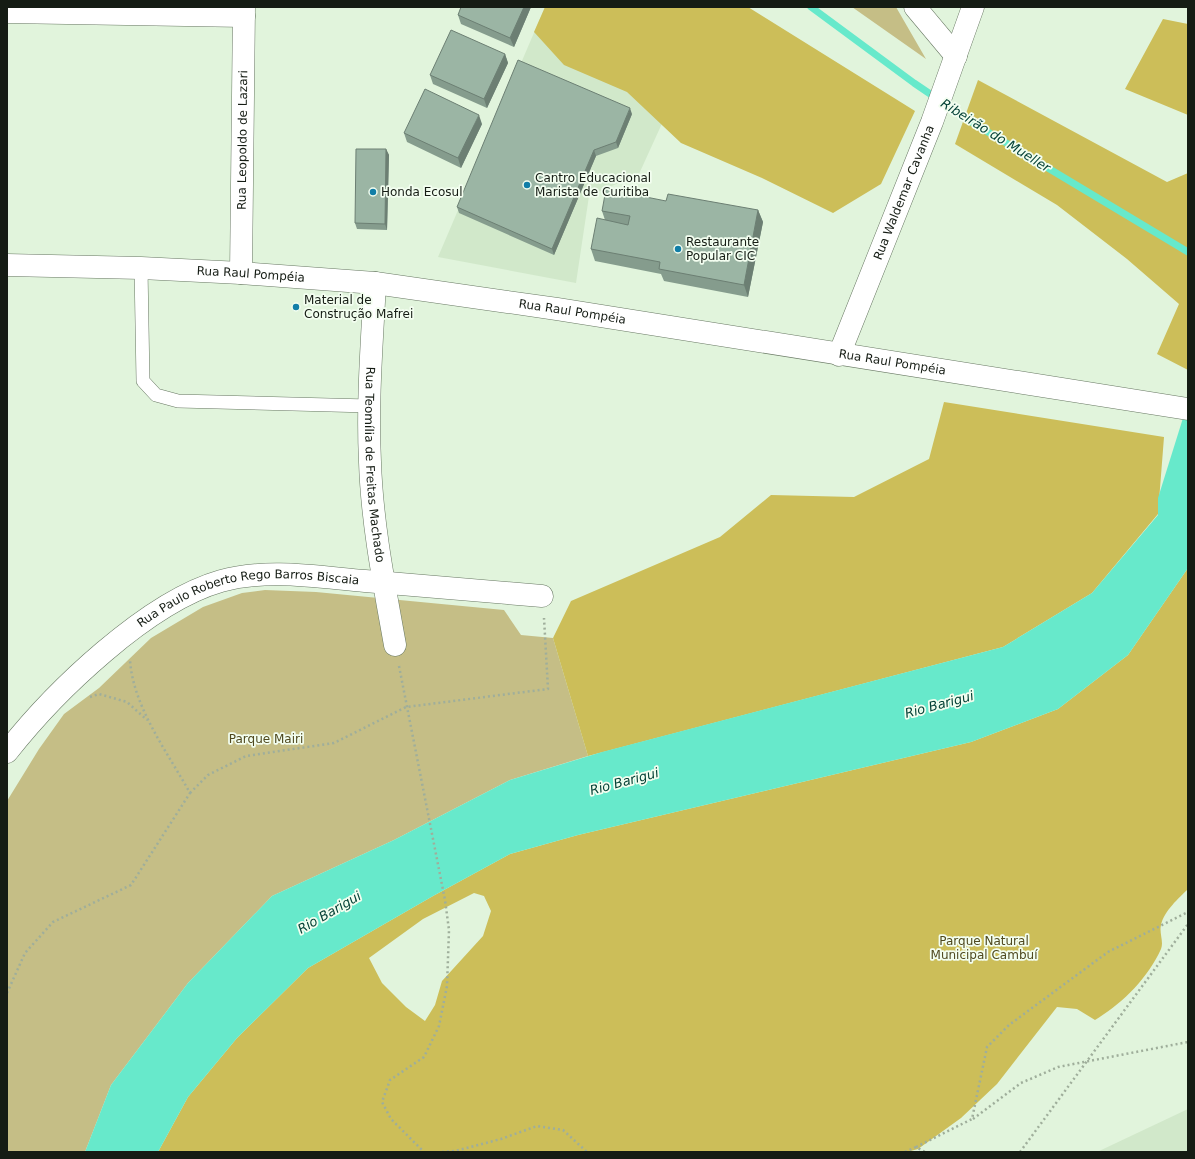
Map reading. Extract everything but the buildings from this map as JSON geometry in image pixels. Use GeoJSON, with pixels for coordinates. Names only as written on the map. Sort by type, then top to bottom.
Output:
{"type":"FeatureCollection","features":[{"type":"Feature","properties":{"kind":"street"},"geometry":{"type":"LineString","coordinates":[[915,7],[956,56]]}},
{"type":"Feature","properties":{"kind":"street","name":"Rua Waldemar Cavanha"},"geometry":{"type":"LineString","coordinates":[[839,355],[932,122],[973,7]]}},
{"type":"Feature","properties":{"kind":"street"},"geometry":{"type":"LineString","coordinates":[[7,12],[244,11]]}},
{"type":"Feature","properties":{"kind":"street","name":"Rua Leopoldo de Lazari"},"geometry":{"type":"LineString","coordinates":[[241,273],[244,11]]}},
{"type":"Feature","properties":{"kind":"street","name":"Rua Raul Pompéia"},"geometry":{"type":"LineString","coordinates":[[7,265],[141,268],[375,282],[513,302],[839,355],[1188,409]]}},
{"type":"Feature","properties":{"kind":"street","name":"Rua Teomília de Freitas Machado"},"geometry":{"type":"LineString","coordinates":[[375,282],[369,406],[372,492],[384,583],[395,645]]}},
{"type":"Feature","properties":{"kind":"street","name":"Rua Paulo Roberto Rego Barros Biscaia"},"geometry":{"type":"LineString","coordinates":[[7,752],[46,707],[66,687],[129,633],[155,614],[203,587],[244,576],[303,576],[542,596]]}},
{"type":"Feature","properties":{"kind":"lane"},"geometry":{"type":"LineString","coordinates":[[141,268],[143,381],[156,395],[178,401],[369,406]]}},
{"type":"Feature","properties":{"kind":"path"},"geometry":{"type":"LineString","coordinates":[[7,993],[25,953],[53,922],[131,885],[190,793],[208,775],[246,756],[334,743],[406,707],[548,689],[542,596]]}},
{"type":"Feature","properties":{"kind":"path"},"geometry":{"type":"LineString","coordinates":[[129,633],[131,664],[147,720],[190,793]]}},
{"type":"Feature","properties":{"kind":"path"},"geometry":{"type":"LineString","coordinates":[[395,645],[422,790],[445,900],[449,930],[447,986],[439,1026],[424,1057],[390,1080],[382,1102],[391,1120],[424,1152]]}},
{"type":"Feature","properties":{"kind":"path"},"geometry":{"type":"LineString","coordinates":[[84,698],[99,694],[127,702],[147,720]]}},
{"type":"Feature","properties":{"kind":"path"},"geometry":{"type":"LineString","coordinates":[[972,1119],[987,1047],[1009,1025],[1108,952],[1188,912]]}},
{"type":"Feature","properties":{"kind":"path"},"geometry":{"type":"LineString","coordinates":[[1020,1152],[1088,1062],[1188,924]]}},
{"type":"Feature","properties":{"kind":"path"},"geometry":{"type":"LineString","coordinates":[[905,1152],[972,1119],[1021,1082],[1058,1067],[1188,1042]]}},
{"type":"Feature","properties":{"kind":"path"},"geometry":{"type":"LineString","coordinates":[[442,1152],[455,1151],[501,1139],[537,1126],[563,1130],[587,1152]]}},
{"type":"Feature","properties":{"kind":"path"},"geometry":{"type":"LineString","coordinates":[[916,1147],[925,1152]]}},
{"type":"Feature","properties":{"kind":"shaded area"},"geometry":{"type":"Polygon","coordinates":[[[545,7],[715,7],[639,174],[589,196],[576,283],[438,257],[545,7]]]}},
{"type":"Feature","properties":{"kind":"shaded area"},"geometry":{"type":"Polygon","coordinates":[[[1188,1109],[1188,1152],[1097,1152],[1188,1109]]]}},
{"type":"Feature","properties":{"kind":"green space"},"geometry":{"type":"Polygon","coordinates":[[[545,7],[748,7],[915,111],[881,184],[833,213],[762,178],[681,143],[627,92],[564,65],[534,32],[545,7]]]}},
{"type":"Feature","properties":{"kind":"green space"},"geometry":{"type":"Polygon","coordinates":[[[852,7],[896,7],[926,59],[852,7]]]}},
{"type":"Feature","properties":{"kind":"green space"},"geometry":{"type":"Polygon","coordinates":[[[1163,19],[1188,24],[1188,115],[1125,89],[1163,19]]]}},
{"type":"Feature","properties":{"kind":"green space"},"geometry":{"type":"Polygon","coordinates":[[[978,80],[1167,182],[1188,173],[1188,370],[1157,354],[1179,304],[1127,259],[1057,205],[955,144],[978,80]]]}},
{"type":"Feature","properties":{"kind":"green space"},"geometry":{"type":"Polygon","coordinates":[[[944,402],[1164,437],[1158,514],[1092,593],[1003,647],[588,756],[553,638],[571,601],[720,537],[771,495],[854,497],[929,459],[944,402]]]}},
{"type":"Feature","properties":{"kind":"green space","name":"Parque Natural Municipal Cambuí"},"geometry":{"type":"Polygon","coordinates":[[[1188,568],[1188,889],[1172,905],[1165,915],[1161,925],[1162,946],[1156,960],[1142,980],[1124,998],[1105,1014],[1095,1020],[1077,1009],[1057,1007],[997,1084],[961,1118],[918,1149],[907,1152],[158,1152],[188,1097],[237,1038],[308,968],[433,896],[510,854],[578,835],[971,742],[1058,709],[1128,655],[1188,568]],[[474,893],[423,919],[369,958],[382,983],[406,1007],[425,1021],[435,1005],[442,981],[483,936],[491,911],[484,896],[474,893]]]}},
{"type":"Feature","properties":{"kind":"green space","name":"Parque Mairi"},"geometry":{"type":"Polygon","coordinates":[[[265,590],[316,592],[504,610],[521,635],[553,638],[588,756],[510,780],[394,840],[272,896],[188,983],[111,1085],[85,1152],[7,1152],[7,801],[39,749],[64,714],[99,688],[151,638],[203,607],[242,593],[265,590]]]}},
{"type":"Feature","properties":{"kind":"water","name":"Rio Barigui"},"geometry":{"type":"Polygon","coordinates":[[[1188,402],[1188,568],[1128,655],[1058,709],[971,742],[578,835],[510,854],[433,896],[308,968],[237,1038],[188,1097],[158,1152],[85,1152],[111,1085],[188,983],[272,896],[394,840],[510,780],[602,752],[1003,647],[1092,593],[1158,515],[1158,498],[1188,402]]]}},
{"type":"Feature","properties":{"kind":"waterway","name":"Ribeirão do Mueller"},"geometry":{"type":"LineString","coordinates":[[811,7],[914,83],[973,123],[1188,252]]}},
{"type":"Feature","properties":{"kind":"place","name":"Cantro Educacional Marista de Curitiba"},"geometry":{"type":"Point","coordinates":[527,185]}},
{"type":"Feature","properties":{"kind":"place","name":"Honda Ecosul"},"geometry":{"type":"Point","coordinates":[373,192]}},
{"type":"Feature","properties":{"kind":"place","name":"Restaurante Popular CIC"},"geometry":{"type":"Point","coordinates":[678,249]}},
{"type":"Feature","properties":{"kind":"place","name":"Material de Construção Mafrei"},"geometry":{"type":"Point","coordinates":[296,307]}}]}
